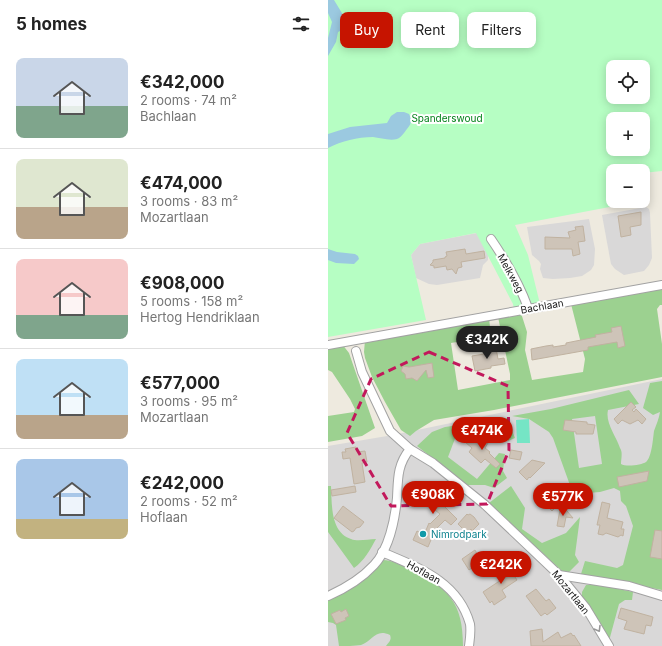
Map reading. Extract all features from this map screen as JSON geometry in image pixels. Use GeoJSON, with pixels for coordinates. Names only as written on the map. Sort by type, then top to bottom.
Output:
{"type":"FeatureCollection","features":[{"type":"Feature","properties":{"kind":"street","name":"Melkweg"},"geometry":{"type":"LineString","coordinates":[[491,239],[507,263],[522,290],[528,308]]}},
{"type":"Feature","properties":{"kind":"street","name":"Bachlaan"},"geometry":{"type":"LineString","coordinates":[[328,345],[662,285]]}},
{"type":"Feature","properties":{"kind":"street","name":"Mozartlaan"},"geometry":{"type":"LineString","coordinates":[[356,351],[362,372],[390,431],[410,449],[432,463],[484,504],[559,574],[586,608],[609,646]]}},
{"type":"Feature","properties":{"kind":"street"},"geometry":{"type":"LineString","coordinates":[[328,596],[358,579],[374,564],[382,552],[392,530],[400,466],[403,457],[410,449]]}},
{"type":"Feature","properties":{"kind":"street","name":"Hoflaan"},"geometry":{"type":"LineString","coordinates":[[382,552],[418,568],[443,582],[461,602],[470,626],[469,646]]}},
{"type":"Feature","properties":{"kind":"street"},"geometry":{"type":"LineString","coordinates":[[559,574],[629,586],[662,596]]}},
{"type":"Feature","properties":{"kind":"highlighted area"},"geometry":{"type":"Polygon","coordinates":[[[429,352],[508,386],[509,450],[487,504],[391,506],[347,433],[371,379],[429,352]]]}},
{"type":"Feature","properties":{"kind":"shaded area"},"geometry":{"type":"Polygon","coordinates":[[[640,208],[649,209],[652,258],[644,271],[624,275],[615,269],[611,264],[602,215],[640,208]]]}},
{"type":"Feature","properties":{"kind":"shaded area"},"geometry":{"type":"Polygon","coordinates":[[[589,219],[595,249],[594,265],[591,270],[582,276],[570,278],[543,278],[540,269],[541,264],[532,255],[527,227],[589,219]]]}},
{"type":"Feature","properties":{"kind":"shaded area"},"geometry":{"type":"Polygon","coordinates":[[[477,233],[488,253],[488,260],[483,265],[480,278],[437,285],[429,284],[416,278],[411,255],[420,244],[477,233]]]}},
{"type":"Feature","properties":{"kind":"shaded area"},"geometry":{"type":"Polygon","coordinates":[[[662,379],[662,646],[328,646],[328,446],[393,435],[662,379]]]}},
{"type":"Feature","properties":{"kind":"green space","name":"Spanderswoud"},"geometry":{"type":"Polygon","coordinates":[[[328,0],[662,0],[662,171],[650,172],[650,164],[606,164],[606,208],[515,225],[528,255],[540,304],[514,309],[513,304],[476,233],[420,244],[411,255],[426,320],[328,337],[328,0]]]}},
{"type":"Feature","properties":{"kind":"green space"},"geometry":{"type":"Polygon","coordinates":[[[662,288],[662,305],[660,305],[657,309],[662,344],[662,377],[494,410],[434,420],[410,436],[401,430],[372,377],[365,358],[365,340],[489,318],[491,336],[451,343],[458,390],[510,380],[498,317],[521,313],[527,332],[525,350],[532,380],[583,372],[585,359],[571,304],[662,288]]]}},
{"type":"Feature","properties":{"kind":"green space"},"geometry":{"type":"Polygon","coordinates":[[[342,344],[349,353],[375,428],[362,436],[328,442],[328,416],[354,412],[355,409],[332,372],[328,370],[328,347],[342,344]]]}},
{"type":"Feature","properties":{"kind":"green space"},"geometry":{"type":"Polygon","coordinates":[[[662,381],[662,590],[581,574],[585,561],[617,568],[623,565],[633,526],[626,506],[621,501],[620,491],[614,488],[600,492],[576,494],[571,488],[553,438],[549,432],[529,419],[512,416],[551,409],[629,390],[639,404],[608,410],[607,415],[611,429],[621,450],[621,464],[641,464],[646,462],[650,456],[654,431],[660,412],[653,415],[643,408],[650,383],[662,381]],[[595,416],[572,419],[579,468],[602,464],[595,416]]]}},
{"type":"Feature","properties":{"kind":"green space"},"geometry":{"type":"Polygon","coordinates":[[[507,418],[515,438],[508,441],[505,424],[494,424],[494,431],[456,436],[448,457],[477,479],[499,453],[505,454],[503,471],[507,478],[494,488],[485,485],[467,485],[417,446],[432,432],[445,427],[507,418]]]}},
{"type":"Feature","properties":{"kind":"green space"},"geometry":{"type":"Polygon","coordinates":[[[529,419],[530,443],[517,443],[516,420],[529,419]]]}},
{"type":"Feature","properties":{"kind":"green space"},"geometry":{"type":"Polygon","coordinates":[[[328,486],[331,486],[332,509],[339,530],[344,535],[354,540],[376,539],[364,559],[354,568],[328,532],[328,486]]]}},
{"type":"Feature","properties":{"kind":"green space"},"geometry":{"type":"Polygon","coordinates":[[[511,486],[525,508],[522,529],[542,543],[566,533],[580,517],[575,555],[579,562],[569,572],[562,571],[489,503],[511,486]]]}},
{"type":"Feature","properties":{"kind":"green space"},"geometry":{"type":"Polygon","coordinates":[[[382,560],[394,562],[411,570],[435,583],[444,591],[457,608],[462,631],[463,646],[386,646],[391,637],[385,633],[381,633],[377,634],[361,645],[339,646],[336,625],[328,622],[328,597],[382,560]]]}},
{"type":"Feature","properties":{"kind":"green space"},"geometry":{"type":"Polygon","coordinates":[[[586,585],[599,585],[633,592],[632,600],[625,600],[619,604],[609,641],[582,597],[582,592],[586,585]]]}},
{"type":"Feature","properties":{"kind":"water"},"geometry":{"type":"Polygon","coordinates":[[[328,0],[334,0],[341,12],[340,12],[340,31],[338,32],[336,42],[328,56],[328,38],[332,22],[328,13],[328,0]]]}},
{"type":"Feature","properties":{"kind":"water"},"geometry":{"type":"Polygon","coordinates":[[[397,112],[409,114],[411,120],[409,126],[398,139],[391,140],[373,137],[361,138],[344,141],[328,148],[328,134],[350,127],[387,123],[391,116],[397,112]]]}},
{"type":"Feature","properties":{"kind":"water"},"geometry":{"type":"Polygon","coordinates":[[[328,249],[337,252],[355,254],[359,259],[354,264],[336,263],[328,260],[328,249]]]}},
{"type":"Feature","properties":{"kind":"building"},"geometry":{"type":"Polygon","coordinates":[[[641,212],[641,225],[630,227],[631,235],[621,237],[618,216],[641,212]]]}},
{"type":"Feature","properties":{"kind":"building"},"geometry":{"type":"Polygon","coordinates":[[[583,226],[585,241],[578,242],[580,254],[573,256],[572,249],[545,249],[545,237],[570,238],[568,232],[576,230],[575,227],[583,226]]]}},
{"type":"Feature","properties":{"kind":"building"},"geometry":{"type":"Polygon","coordinates":[[[465,249],[466,254],[484,251],[485,258],[461,262],[462,267],[458,268],[456,274],[452,269],[447,270],[446,266],[434,268],[434,266],[430,265],[433,260],[445,258],[447,256],[446,252],[465,249]]]}},
{"type":"Feature","properties":{"kind":"building"},"geometry":{"type":"Polygon","coordinates":[[[621,326],[625,346],[618,348],[617,342],[588,347],[588,350],[532,360],[531,349],[553,345],[553,347],[566,345],[566,343],[612,332],[611,328],[621,326]]]}},
{"type":"Feature","properties":{"kind":"building"},"geometry":{"type":"Polygon","coordinates":[[[496,348],[498,359],[504,358],[505,364],[491,366],[491,368],[475,371],[472,356],[484,354],[484,350],[496,348]]]}},
{"type":"Feature","properties":{"kind":"building"},"geometry":{"type":"Polygon","coordinates":[[[432,363],[434,377],[428,378],[426,370],[417,381],[412,378],[406,379],[405,374],[401,371],[403,366],[409,367],[432,363]]]}},
{"type":"Feature","properties":{"kind":"building"},"geometry":{"type":"Polygon","coordinates":[[[631,402],[636,407],[632,410],[634,412],[636,409],[646,419],[642,424],[638,420],[630,424],[622,420],[618,424],[614,419],[631,402]]]}},
{"type":"Feature","properties":{"kind":"building"},"geometry":{"type":"Polygon","coordinates":[[[565,420],[587,422],[587,424],[595,425],[593,434],[576,434],[576,432],[563,430],[565,420]]]}},
{"type":"Feature","properties":{"kind":"building"},"geometry":{"type":"Polygon","coordinates":[[[494,433],[485,448],[500,464],[496,468],[485,459],[481,463],[469,452],[472,448],[465,442],[470,436],[477,443],[479,441],[481,442],[494,433]]]}},
{"type":"Feature","properties":{"kind":"building"},"geometry":{"type":"Polygon","coordinates":[[[356,447],[357,452],[365,451],[367,462],[362,463],[365,482],[354,484],[350,458],[343,459],[342,452],[346,452],[345,449],[356,447]]]}},
{"type":"Feature","properties":{"kind":"building"},"geometry":{"type":"Polygon","coordinates":[[[511,450],[522,452],[520,460],[509,458],[511,450]]]}},
{"type":"Feature","properties":{"kind":"building"},"geometry":{"type":"Polygon","coordinates":[[[532,460],[545,463],[527,480],[519,472],[532,460]]]}},
{"type":"Feature","properties":{"kind":"building"},"geometry":{"type":"Polygon","coordinates":[[[649,471],[647,481],[619,487],[617,477],[649,471]]]}},
{"type":"Feature","properties":{"kind":"building"},"geometry":{"type":"Polygon","coordinates":[[[426,485],[434,486],[436,492],[438,492],[438,500],[457,519],[451,525],[445,520],[435,530],[428,547],[413,540],[417,531],[424,535],[429,523],[430,524],[440,514],[430,506],[430,502],[423,503],[422,496],[420,496],[420,487],[426,485]]]}},
{"type":"Feature","properties":{"kind":"building"},"geometry":{"type":"Polygon","coordinates":[[[355,486],[356,492],[332,496],[331,490],[355,486]]]}},
{"type":"Feature","properties":{"kind":"building"},"geometry":{"type":"Polygon","coordinates":[[[555,498],[560,503],[552,511],[547,506],[555,498]]]}},
{"type":"Feature","properties":{"kind":"building"},"geometry":{"type":"Polygon","coordinates":[[[602,502],[610,504],[607,518],[623,522],[621,529],[624,529],[623,536],[621,535],[618,537],[606,533],[603,535],[598,534],[600,525],[597,525],[602,502]]]}},
{"type":"Feature","properties":{"kind":"building"},"geometry":{"type":"Polygon","coordinates":[[[561,504],[573,518],[566,517],[564,527],[557,526],[561,504]]]}},
{"type":"Feature","properties":{"kind":"building"},"geometry":{"type":"Polygon","coordinates":[[[343,506],[364,522],[360,527],[356,528],[352,532],[334,518],[343,506]]]}},
{"type":"Feature","properties":{"kind":"building"},"geometry":{"type":"Polygon","coordinates":[[[467,514],[474,517],[479,524],[472,531],[471,529],[467,533],[458,524],[467,514]]]}},
{"type":"Feature","properties":{"kind":"building"},"geometry":{"type":"Polygon","coordinates":[[[655,530],[662,531],[662,559],[650,557],[655,530]]]}},
{"type":"Feature","properties":{"kind":"building"},"geometry":{"type":"Polygon","coordinates":[[[475,550],[481,561],[469,570],[462,559],[475,550]]]}},
{"type":"Feature","properties":{"kind":"building"},"geometry":{"type":"Polygon","coordinates":[[[511,565],[517,575],[515,577],[517,580],[502,590],[506,597],[494,605],[492,601],[490,603],[483,592],[501,580],[496,574],[511,565]]]}},
{"type":"Feature","properties":{"kind":"building"},"geometry":{"type":"Polygon","coordinates":[[[536,589],[546,601],[549,599],[556,608],[547,615],[545,613],[541,616],[526,596],[536,589]]]}},
{"type":"Feature","properties":{"kind":"building"},"geometry":{"type":"Polygon","coordinates":[[[621,608],[653,617],[651,626],[646,625],[644,634],[624,629],[627,621],[618,618],[621,608]]]}},
{"type":"Feature","properties":{"kind":"building"},"geometry":{"type":"Polygon","coordinates":[[[346,609],[349,616],[345,618],[346,620],[336,624],[331,614],[340,610],[341,612],[346,609]]]}},
{"type":"Feature","properties":{"kind":"building"},"geometry":{"type":"Polygon","coordinates":[[[542,629],[543,642],[558,632],[561,638],[571,633],[581,646],[531,646],[530,631],[542,629]]]}},
{"type":"Feature","properties":{"kind":"place","name":"Nimrodpark"},"geometry":{"type":"Point","coordinates":[423,534]}}]}
